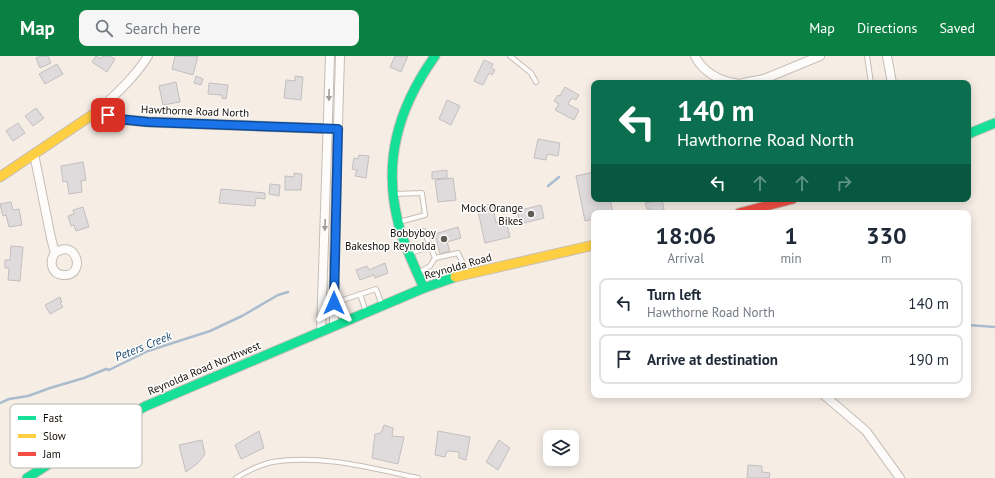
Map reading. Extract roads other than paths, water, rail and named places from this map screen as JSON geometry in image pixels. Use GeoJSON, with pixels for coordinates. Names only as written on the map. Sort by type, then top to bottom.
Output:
{"type":"FeatureCollection","features":[{"type":"Feature","properties":{"kind":"main road"},"geometry":{"type":"LineString","coordinates":[[424,288],[409,254],[398,222],[395,207],[393,170],[400,122],[412,91],[421,75],[435,56]]}},
{"type":"Feature","properties":{"kind":"main road","name":"Hawthorne Road North"},"geometry":{"type":"LineString","coordinates":[[98,111],[118,119],[148,122],[338,129]]}},
{"type":"Feature","properties":{"kind":"main road"},"geometry":{"type":"LineString","coordinates":[[0,177],[98,111]]}},
{"type":"Feature","properties":{"kind":"main road"},"geometry":{"type":"LineString","coordinates":[[971,133],[995,123]]}},
{"type":"Feature","properties":{"kind":"main road"},"geometry":{"type":"LineString","coordinates":[[750,210],[781,202]]}},
{"type":"Feature","properties":{"kind":"main road","name":"Reynolda Road"},"geometry":{"type":"LineString","coordinates":[[334,326],[448,279],[591,246]]}},
{"type":"Feature","properties":{"kind":"main road","name":"Reynolda Road Northwest"},"geometry":{"type":"LineString","coordinates":[[142,408],[237,366],[334,326]]}},
{"type":"Feature","properties":{"kind":"main road","name":"Reynolda Road Northwest"},"geometry":{"type":"LineString","coordinates":[[27,478],[42,468]]}},
{"type":"Feature","properties":{"kind":"street"},"geometry":{"type":"LineString","coordinates":[[98,111],[131,79],[148,56]]}},
{"type":"Feature","properties":{"kind":"street"},"geometry":{"type":"LineString","coordinates":[[321,332],[330,56]]}},
{"type":"Feature","properties":{"kind":"street"},"geometry":{"type":"LineString","coordinates":[[334,326],[340,56]]}},
{"type":"Feature","properties":{"kind":"street"},"geometry":{"type":"LineString","coordinates":[[695,56],[702,67],[711,74],[724,80]]}},
{"type":"Feature","properties":{"kind":"street"},"geometry":{"type":"LineString","coordinates":[[759,80],[820,56]]}},
{"type":"Feature","properties":{"kind":"street"},"geometry":{"type":"LineString","coordinates":[[887,56],[891,80]]}},
{"type":"Feature","properties":{"kind":"street"},"geometry":{"type":"LineString","coordinates":[[34,154],[55,253]]}},
{"type":"Feature","properties":{"kind":"street"},"geometry":{"type":"LineString","coordinates":[[828,398],[866,431],[900,478]]}},
{"type":"Feature","properties":{"kind":"lane"},"geometry":{"type":"LineString","coordinates":[[510,56],[532,73],[536,82]]}},
{"type":"Feature","properties":{"kind":"lane"},"geometry":{"type":"LineString","coordinates":[[867,56],[871,80]]}},
{"type":"Feature","properties":{"kind":"lane"},"geometry":{"type":"LineString","coordinates":[[394,194],[422,193],[425,215],[398,222]]}},
{"type":"Feature","properties":{"kind":"lane"},"geometry":{"type":"LineString","coordinates":[[402,236],[424,231],[435,258]]}},
{"type":"Feature","properties":{"kind":"lane"},"geometry":{"type":"LineString","coordinates":[[409,254],[430,247]]}},
{"type":"Feature","properties":{"kind":"lane"},"geometry":{"type":"LineString","coordinates":[[418,272],[430,266],[435,258],[458,253],[468,274]]}},
{"type":"Feature","properties":{"kind":"lane"},"geometry":{"type":"LineString","coordinates":[[334,303],[376,289],[382,305]]}},
{"type":"Feature","properties":{"kind":"lane"},"geometry":{"type":"LineString","coordinates":[[360,294],[366,312]]}},
{"type":"Feature","properties":{"kind":"lane"},"geometry":{"type":"LineString","coordinates":[[236,478],[252,469],[271,462],[302,460],[350,464],[418,478]]}},
{"type":"Feature","properties":{"kind":"waterway","name":"Peters Creek"},"geometry":{"type":"LineString","coordinates":[[548,186],[559,177]]}},
{"type":"Feature","properties":{"kind":"waterway","name":"Peters Creek"},"geometry":{"type":"LineString","coordinates":[[0,403],[9,399],[28,396],[84,378],[106,369],[109,370],[148,351],[210,331],[242,316],[278,295],[288,292]]}},
{"type":"Feature","properties":{"kind":"waterway","name":"Peters Creek"},"geometry":{"type":"LineString","coordinates":[[971,325],[995,327]]}},
{"type":"Feature","properties":{"kind":"place","name":"Mock Orange Bikes"},"geometry":{"type":"Point","coordinates":[531,214]}},
{"type":"Feature","properties":{"kind":"place","name":"Bobbyboy Bakeshop Reynolda"},"geometry":{"type":"Point","coordinates":[444,239]}}]}
